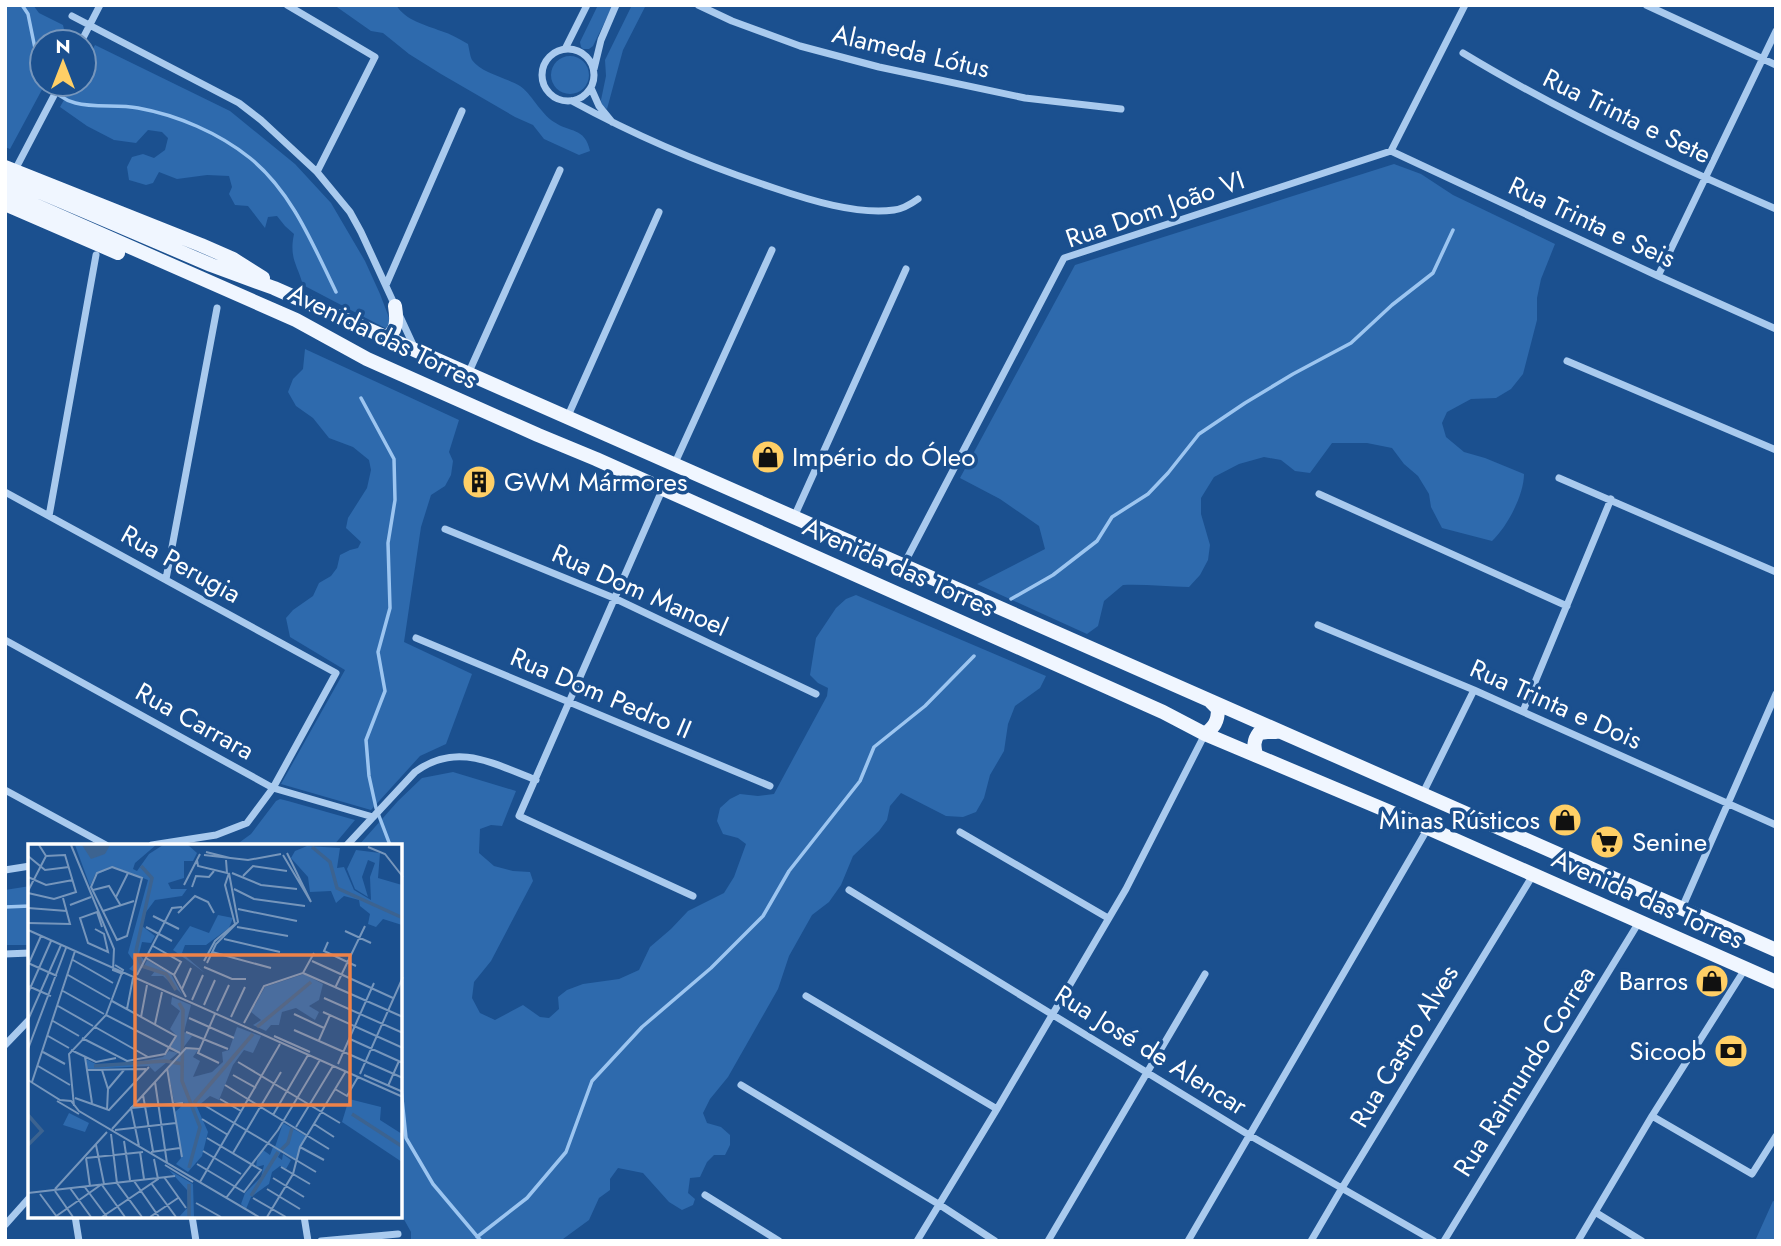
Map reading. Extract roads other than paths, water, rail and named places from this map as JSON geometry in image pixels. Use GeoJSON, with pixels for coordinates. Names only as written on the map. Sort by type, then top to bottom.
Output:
{"type":"FeatureCollection","features":[{"type":"Feature","properties":{"kind":"main road","name":"Avenida das Torres"},"geometry":{"type":"LineString","coordinates":[[8,172],[211,265],[274,288],[1776,950]]}},
{"type":"Feature","properties":{"kind":"main road"},"geometry":{"type":"LineString","coordinates":[[8,172],[233,259],[260,275],[274,288]]}},
{"type":"Feature","properties":{"kind":"main road","name":"Avenida das Torres"},"geometry":{"type":"LineString","coordinates":[[5,192],[296,320],[367,359],[596,458],[1163,712],[1205,734],[1428,828],[1776,982]]}},
{"type":"Feature","properties":{"kind":"main road"},"geometry":{"type":"LineString","coordinates":[[5,204],[367,359]]}},
{"type":"Feature","properties":{"kind":"main road"},"geometry":{"type":"LineString","coordinates":[[384,338],[390,336],[395,329],[395,306]]}},
{"type":"Feature","properties":{"kind":"main road"},"geometry":{"type":"LineString","coordinates":[[596,458],[588,449],[594,438],[607,438],[637,449]]}},
{"type":"Feature","properties":{"kind":"main road"},"geometry":{"type":"LineString","coordinates":[[1205,734],[1215,725],[1218,716],[1218,709],[1211,702]]}},
{"type":"Feature","properties":{"kind":"main road"},"geometry":{"type":"LineString","coordinates":[[1256,755],[1255,739],[1259,733],[1274,732],[1300,741]]}},
{"type":"Feature","properties":{"kind":"street"},"geometry":{"type":"LineString","coordinates":[[88,28],[100,5]]}},
{"type":"Feature","properties":{"kind":"street"},"geometry":{"type":"LineString","coordinates":[[287,5],[375,57],[317,172]]}},
{"type":"Feature","properties":{"kind":"street"},"geometry":{"type":"LineString","coordinates":[[565,49],[587,5]]}},
{"type":"Feature","properties":{"kind":"street"},"geometry":{"type":"LineString","coordinates":[[593,70],[601,40],[617,5]]}},
{"type":"Feature","properties":{"kind":"street","name":"Alameda Lótus"},"geometry":{"type":"LineString","coordinates":[[698,5],[732,21],[800,46],[879,67],[1025,99],[1121,109]]}},
{"type":"Feature","properties":{"kind":"street"},"geometry":{"type":"LineString","coordinates":[[1391,151],[1465,5]]}},
{"type":"Feature","properties":{"kind":"street"},"geometry":{"type":"LineString","coordinates":[[1646,5],[1776,65]]}},
{"type":"Feature","properties":{"kind":"street"},"geometry":{"type":"LineString","coordinates":[[72,16],[239,103],[317,172],[350,212],[416,352]]}},
{"type":"Feature","properties":{"kind":"street"},"geometry":{"type":"LineString","coordinates":[[1658,276],[1776,31]]}},
{"type":"Feature","properties":{"kind":"street"},"geometry":{"type":"LineString","coordinates":[[572,101],[579,99],[591,88],[594,81],[593,70],[589,59],[583,54],[565,49],[553,53],[543,66],[542,81],[550,94],[556,99],[572,101],[615,125],[673,151],[745,178],[839,207],[894,210],[908,206],[918,199]]}},
{"type":"Feature","properties":{"kind":"street","name":"Rua Trinta e Sete"},"geometry":{"type":"LineString","coordinates":[[1463,53],[1518,86],[1705,178],[1776,208]]}},
{"type":"Feature","properties":{"kind":"street"},"geometry":{"type":"LineString","coordinates":[[591,88],[599,106],[615,125]]}},
{"type":"Feature","properties":{"kind":"street"},"geometry":{"type":"LineString","coordinates":[[8,172],[52,98]]}},
{"type":"Feature","properties":{"kind":"street"},"geometry":{"type":"LineString","coordinates":[[386,285],[462,111]]}},
{"type":"Feature","properties":{"kind":"street","name":"Rua Trinta e Seis"},"geometry":{"type":"LineString","coordinates":[[1391,151],[1776,328]]}},
{"type":"Feature","properties":{"kind":"street","name":"Rua Dom João VI"},"geometry":{"type":"LineString","coordinates":[[903,566],[1064,258],[1391,151]]}},
{"type":"Feature","properties":{"kind":"street"},"geometry":{"type":"LineString","coordinates":[[468,375],[560,170]]}},
{"type":"Feature","properties":{"kind":"street"},"geometry":{"type":"LineString","coordinates":[[566,418],[659,212]]}},
{"type":"Feature","properties":{"kind":"street"},"geometry":{"type":"LineString","coordinates":[[674,466],[772,250]]}},
{"type":"Feature","properties":{"kind":"street"},"geometry":{"type":"LineString","coordinates":[[49,516],[96,255]]}},
{"type":"Feature","properties":{"kind":"street"},"geometry":{"type":"LineString","coordinates":[[793,518],[906,269]]}},
{"type":"Feature","properties":{"kind":"street"},"geometry":{"type":"LineString","coordinates":[[166,579],[217,308]]}},
{"type":"Feature","properties":{"kind":"street"},"geometry":{"type":"LineString","coordinates":[[1567,361],[1776,450]]}},
{"type":"Feature","properties":{"kind":"street"},"geometry":{"type":"LineString","coordinates":[[1559,478],[1776,572]]}},
{"type":"Feature","properties":{"kind":"street"},"geometry":{"type":"LineString","coordinates":[[663,488],[519,816],[693,896]]}},
{"type":"Feature","properties":{"kind":"street","name":"Rua Perugia"},"geometry":{"type":"LineString","coordinates":[[5,492],[336,673],[272,788]]}},
{"type":"Feature","properties":{"kind":"street"},"geometry":{"type":"LineString","coordinates":[[1319,494],[1567,606]]}},
{"type":"Feature","properties":{"kind":"street"},"geometry":{"type":"LineString","coordinates":[[1523,711],[1611,499]]}},
{"type":"Feature","properties":{"kind":"street","name":"Rua Dom Manoel"},"geometry":{"type":"LineString","coordinates":[[445,529],[614,598],[816,694]]}},
{"type":"Feature","properties":{"kind":"street","name":"Rua Trinta e Dois"},"geometry":{"type":"LineString","coordinates":[[1318,625],[1523,711],[1776,825]]}},
{"type":"Feature","properties":{"kind":"street","name":"Rua Dom Pedro II"},"geometry":{"type":"LineString","coordinates":[[416,638],[770,786]]}},
{"type":"Feature","properties":{"kind":"street","name":"Rua Carrara"},"geometry":{"type":"LineString","coordinates":[[5,640],[272,788],[374,816]]}},
{"type":"Feature","properties":{"kind":"street"},"geometry":{"type":"LineString","coordinates":[[1422,795],[1474,690]]}},
{"type":"Feature","properties":{"kind":"street"},"geometry":{"type":"LineString","coordinates":[[1682,909],[1775,698]]}},
{"type":"Feature","properties":{"kind":"street"},"geometry":{"type":"LineString","coordinates":[[917,1241],[1126,889],[1205,734]]}},
{"type":"Feature","properties":{"kind":"street"},"geometry":{"type":"LineString","coordinates":[[347,844],[415,772],[438,759],[459,755],[476,758],[536,780]]}},
{"type":"Feature","properties":{"kind":"street"},"geometry":{"type":"LineString","coordinates":[[158,844],[216,835],[247,823],[272,788]]}},
{"type":"Feature","properties":{"kind":"street"},"geometry":{"type":"LineString","coordinates":[[5,790],[104,844]]}},
{"type":"Feature","properties":{"kind":"street"},"geometry":{"type":"LineString","coordinates":[[1188,1241],[1428,828]]}},
{"type":"Feature","properties":{"kind":"street"},"geometry":{"type":"LineString","coordinates":[[960,832],[1108,918]]}},
{"type":"Feature","properties":{"kind":"street"},"geometry":{"type":"LineString","coordinates":[[5,870],[28,866]]}},
{"type":"Feature","properties":{"kind":"street","name":"Rua Castro Alves"},"geometry":{"type":"LineString","coordinates":[[1311,1241],[1533,874]]}},
{"type":"Feature","properties":{"kind":"street","name":"Rua José de Alencar"},"geometry":{"type":"LineString","coordinates":[[849,890],[1249,1135],[1434,1241]]}},
{"type":"Feature","properties":{"kind":"street","name":"Rua Raimundo Correa"},"geometry":{"type":"LineString","coordinates":[[1444,1241],[1639,922]]}},
{"type":"Feature","properties":{"kind":"street"},"geometry":{"type":"LineString","coordinates":[[5,954],[28,953]]}},
{"type":"Feature","properties":{"kind":"street"},"geometry":{"type":"LineString","coordinates":[[1578,1241],[1652,1116],[1745,969]]}},
{"type":"Feature","properties":{"kind":"street"},"geometry":{"type":"LineString","coordinates":[[1048,1241],[1205,974]]}},
{"type":"Feature","properties":{"kind":"street"},"geometry":{"type":"LineString","coordinates":[[806,996],[997,1109]]}},
{"type":"Feature","properties":{"kind":"street"},"geometry":{"type":"LineString","coordinates":[[5,1045],[28,1021]]}},
{"type":"Feature","properties":{"kind":"street"},"geometry":{"type":"LineString","coordinates":[[741,1085],[995,1241]]}},
{"type":"Feature","properties":{"kind":"street"},"geometry":{"type":"LineString","coordinates":[[1652,1116],[1752,1174],[1776,1136]]}},
{"type":"Feature","properties":{"kind":"street"},"geometry":{"type":"LineString","coordinates":[[705,1195],[779,1241]]}},
{"type":"Feature","properties":{"kind":"street"},"geometry":{"type":"LineString","coordinates":[[5,1225],[28,1199]]}},
{"type":"Feature","properties":{"kind":"street"},"geometry":{"type":"LineString","coordinates":[[1595,1212],[1642,1241]]}},
{"type":"Feature","properties":{"kind":"street"},"geometry":{"type":"LineString","coordinates":[[75,1218],[79,1241]]}},
{"type":"Feature","properties":{"kind":"street"},"geometry":{"type":"LineString","coordinates":[[192,1218],[196,1241]]}},
{"type":"Feature","properties":{"kind":"street"},"geometry":{"type":"LineString","coordinates":[[304,1218],[308,1241]]}},
{"type":"Feature","properties":{"kind":"street"},"geometry":{"type":"LineString","coordinates":[[321,1241],[398,1234]]}},
{"type":"Feature","properties":{"kind":"waterway"},"geometry":{"type":"LineString","coordinates":[[22,5],[28,14],[31,28]]}},
{"type":"Feature","properties":{"kind":"waterway"},"geometry":{"type":"LineString","coordinates":[[64,98],[78,104],[138,108],[168,115],[197,126],[238,149],[265,172],[290,203],[336,292]]}},
{"type":"Feature","properties":{"kind":"waterway"},"geometry":{"type":"LineString","coordinates":[[1011,599],[1053,575],[1097,541],[1112,517],[1148,494],[1199,434],[1293,374],[1351,343],[1392,305],[1433,273],[1453,230]]}},
{"type":"Feature","properties":{"kind":"waterway"},"geometry":{"type":"LineString","coordinates":[[361,398],[394,459],[395,500],[388,543],[390,608],[378,652],[385,691],[366,740],[369,776],[376,808],[390,844]]}},
{"type":"Feature","properties":{"kind":"waterway"},"geometry":{"type":"LineString","coordinates":[[477,1237],[527,1198],[566,1152],[592,1081],[642,1027],[711,968],[763,916],[789,871],[860,781],[874,747],[925,706],[974,656]]}},
{"type":"Feature","properties":{"kind":"waterway"},"geometry":{"type":"LineString","coordinates":[[5,907],[28,906]]}},
{"type":"Feature","properties":{"kind":"waterway"},"geometry":{"type":"LineString","coordinates":[[402,1099],[406,1138],[433,1184],[481,1241]]}},
{"type":"Feature","properties":{"kind":"place","name":"Império do Óleo"},"geometry":{"type":"Point","coordinates":[768,457]}},
{"type":"Feature","properties":{"kind":"place","name":"GWM Mármores"},"geometry":{"type":"Point","coordinates":[479,482]}},
{"type":"Feature","properties":{"kind":"place","name":"Minas Rústicos"},"geometry":{"type":"Point","coordinates":[1565,820]}},
{"type":"Feature","properties":{"kind":"place","name":"Senine"},"geometry":{"type":"Point","coordinates":[1607,842]}},
{"type":"Feature","properties":{"kind":"place","name":"Barros"},"geometry":{"type":"Point","coordinates":[1712,981]}},
{"type":"Feature","properties":{"kind":"place","name":"Sicoob"},"geometry":{"type":"Point","coordinates":[1731,1051]}}]}
